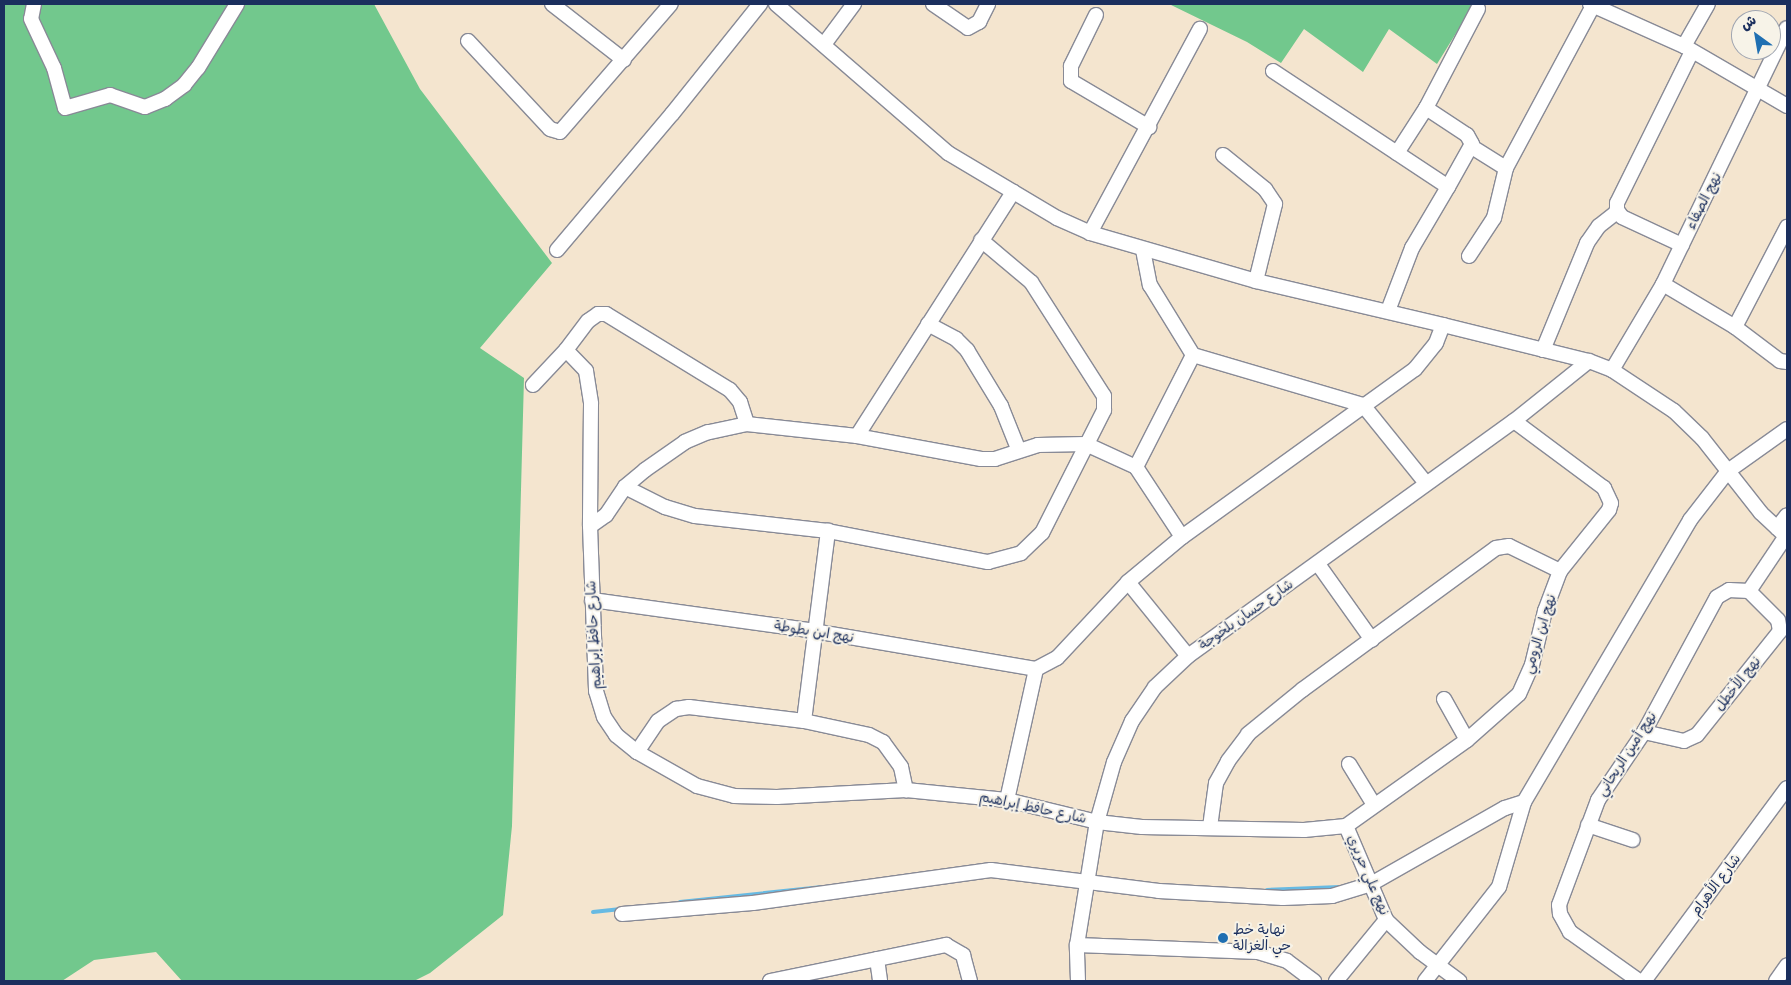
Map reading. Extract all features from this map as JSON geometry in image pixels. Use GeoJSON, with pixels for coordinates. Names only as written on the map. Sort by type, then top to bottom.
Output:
{"type":"FeatureCollection","features":[{"type":"Feature","properties":{"kind":"street"},"geometry":{"type":"LineString","coordinates":[[34,4],[31,19],[54,68],[65,108],[110,95],[145,107],[165,99],[184,85],[198,68],[237,4]]}},
{"type":"Feature","properties":{"kind":"street"},"geometry":{"type":"LineString","coordinates":[[552,4],[624,60]]}},
{"type":"Feature","properties":{"kind":"street"},"geometry":{"type":"LineString","coordinates":[[468,41],[550,129],[556,132],[564,130],[670,4]]}},
{"type":"Feature","properties":{"kind":"street"},"geometry":{"type":"LineString","coordinates":[[557,250],[672,114],[760,4]]}},
{"type":"Feature","properties":{"kind":"street"},"geometry":{"type":"LineString","coordinates":[[776,4],[825,43],[948,153],[1013,192],[1090,233],[1143,250],[1256,281],[1443,324],[1588,361],[1612,370],[1674,411],[1702,438],[1783,534]]}},
{"type":"Feature","properties":{"kind":"street"},"geometry":{"type":"LineString","coordinates":[[825,43],[854,4]]}},
{"type":"Feature","properties":{"kind":"street"},"geometry":{"type":"LineString","coordinates":[[934,4],[968,28],[979,22],[988,4]]}},
{"type":"Feature","properties":{"kind":"street"},"geometry":{"type":"LineString","coordinates":[[1469,256],[1494,218],[1506,168],[1593,4],[1688,48],[1758,91],[1787,106]]}},
{"type":"Feature","properties":{"kind":"street"},"geometry":{"type":"LineString","coordinates":[[1617,212],[1617,203],[1708,4]]}},
{"type":"Feature","properties":{"kind":"street"},"geometry":{"type":"LineString","coordinates":[[1397,153],[1426,108],[1478,9]]}},
{"type":"Feature","properties":{"kind":"street"},"geometry":{"type":"LineString","coordinates":[[1096,16],[1071,66],[1071,81],[1149,127]]}},
{"type":"Feature","properties":{"kind":"street","name":"نهج الصفاء"},"geometry":{"type":"LineString","coordinates":[[1612,370],[1663,284],[1787,28]]}},
{"type":"Feature","properties":{"kind":"street"},"geometry":{"type":"LineString","coordinates":[[1090,233],[1149,127],[1200,29]]}},
{"type":"Feature","properties":{"kind":"street"},"geometry":{"type":"LineString","coordinates":[[1273,71],[1448,187]]}},
{"type":"Feature","properties":{"kind":"street"},"geometry":{"type":"LineString","coordinates":[[1426,108],[1467,135],[1472,147],[1506,168]]}},
{"type":"Feature","properties":{"kind":"street"},"geometry":{"type":"LineString","coordinates":[[1388,311],[1412,248],[1472,147]]}},
{"type":"Feature","properties":{"kind":"street"},"geometry":{"type":"LineString","coordinates":[[1222,155],[1265,189],[1275,204],[1256,281]]}},
{"type":"Feature","properties":{"kind":"street"},"geometry":{"type":"LineString","coordinates":[[857,436],[1013,192]]}},
{"type":"Feature","properties":{"kind":"street"},"geometry":{"type":"LineString","coordinates":[[1617,212],[1682,245]]}},
{"type":"Feature","properties":{"kind":"street"},"geometry":{"type":"LineString","coordinates":[[1543,350],[1587,243],[1599,226],[1617,212]]}},
{"type":"Feature","properties":{"kind":"street"},"geometry":{"type":"LineString","coordinates":[[1735,327],[1787,227]]}},
{"type":"Feature","properties":{"kind":"street"},"geometry":{"type":"LineString","coordinates":[[625,487],[678,512],[828,531],[988,562],[1008,558],[1034,544],[1042,533],[1104,410],[1101,389],[1031,282],[982,240]]}},
{"type":"Feature","properties":{"kind":"street"},"geometry":{"type":"LineString","coordinates":[[1143,250],[1144,266],[1150,285],[1193,355],[1363,406],[1426,483]]}},
{"type":"Feature","properties":{"kind":"street"},"geometry":{"type":"LineString","coordinates":[[1663,284],[1735,327],[1774,357],[1787,362]]}},
{"type":"Feature","properties":{"kind":"street"},"geometry":{"type":"LineString","coordinates":[[533,385],[566,350],[593,316],[613,316],[730,390],[740,402],[747,424]]}},
{"type":"Feature","properties":{"kind":"street"},"geometry":{"type":"LineString","coordinates":[[928,324],[956,339],[967,350],[1001,406],[1018,451]]}},
{"type":"Feature","properties":{"kind":"street"},"geometry":{"type":"LineString","coordinates":[[1007,800],[1036,669],[1062,653],[1128,582],[1182,537],[1425,360],[1443,324]]}},
{"type":"Feature","properties":{"kind":"street","name":"شارع حافظ إبراهيم"},"geometry":{"type":"LineString","coordinates":[[566,350],[586,371],[590,404],[590,526],[596,691],[604,717],[616,735],[637,752],[697,786],[734,796],[777,797],[906,790],[1007,800],[1097,822],[1142,827],[1304,830],[1346,826]]}},
{"type":"Feature","properties":{"kind":"street"},"geometry":{"type":"LineString","coordinates":[[1136,466],[1193,355]]}},
{"type":"Feature","properties":{"kind":"street","name":"شارع حسان بلخوجة"},"geometry":{"type":"LineString","coordinates":[[1078,981],[1077,945],[1097,822],[1114,762],[1132,721],[1155,687],[1188,656],[1514,421],[1588,361]]}},
{"type":"Feature","properties":{"kind":"street","name":"نهج ابن الرومي"},"geometry":{"type":"LineString","coordinates":[[1346,826],[1467,740],[1519,694],[1532,665],[1545,611],[1560,571],[1609,510],[1609,495],[1604,488],[1514,421]]}},
{"type":"Feature","properties":{"kind":"street"},"geometry":{"type":"LineString","coordinates":[[590,526],[606,515],[625,487],[662,456],[685,442],[708,432],[747,424],[857,436],[964,458],[995,459],[1047,444],[1086,444],[1136,466],[1182,537]]}},
{"type":"Feature","properties":{"kind":"street"},"geometry":{"type":"LineString","coordinates":[[1425,981],[1439,966],[1499,888],[1524,802],[1690,520],[1728,471],[1787,429]]}},
{"type":"Feature","properties":{"kind":"street"},"geometry":{"type":"LineString","coordinates":[[1749,591],[1783,534],[1787,515]]}},
{"type":"Feature","properties":{"kind":"street"},"geometry":{"type":"LineString","coordinates":[[804,721],[828,531]]}},
{"type":"Feature","properties":{"kind":"street"},"geometry":{"type":"LineString","coordinates":[[1210,827],[1216,783],[1228,761],[1248,734],[1280,706],[1502,545],[1560,571]]}},
{"type":"Feature","properties":{"kind":"street"},"geometry":{"type":"LineString","coordinates":[[1318,564],[1372,640]]}},
{"type":"Feature","properties":{"kind":"street"},"geometry":{"type":"LineString","coordinates":[[1128,582],[1188,656]]}},
{"type":"Feature","properties":{"kind":"street","name":"نهج أمين الريحاني"},"geometry":{"type":"LineString","coordinates":[[1639,981],[1570,932],[1560,914],[1559,906],[1598,800],[1644,732],[1717,597],[1729,590],[1749,591]]}},
{"type":"Feature","properties":{"kind":"street","name":"نهج الأخطل"},"geometry":{"type":"LineString","coordinates":[[1644,732],[1684,741],[1696,735],[1780,631],[1778,620],[1749,591]]}},
{"type":"Feature","properties":{"kind":"street","name":"نهج ابن بطوطة"},"geometry":{"type":"LineString","coordinates":[[592,600],[814,631],[1036,669]]}},
{"type":"Feature","properties":{"kind":"street"},"geometry":{"type":"LineString","coordinates":[[1444,699],[1467,740]]}},
{"type":"Feature","properties":{"kind":"street"},"geometry":{"type":"LineString","coordinates":[[637,752],[658,721],[676,710],[689,707],[804,721],[869,735],[883,742],[901,767],[906,790]]}},
{"type":"Feature","properties":{"kind":"street"},"geometry":{"type":"LineString","coordinates":[[1349,764],[1374,806]]}},
{"type":"Feature","properties":{"kind":"street","name":"شارع الأهرام"},"geometry":{"type":"LineString","coordinates":[[1644,981],[1787,788]]}},
{"type":"Feature","properties":{"kind":"street"},"geometry":{"type":"LineString","coordinates":[[622,914],[753,904],[991,870],[1159,892],[1283,898],[1332,896],[1371,884],[1505,808],[1524,802]]}},
{"type":"Feature","properties":{"kind":"street"},"geometry":{"type":"LineString","coordinates":[[1588,825],[1633,840]]}},
{"type":"Feature","properties":{"kind":"street","name":"نهج علي حريري"},"geometry":{"type":"LineString","coordinates":[[1346,826],[1386,920],[1459,981]]}},
{"type":"Feature","properties":{"kind":"street"},"geometry":{"type":"LineString","coordinates":[[1336,981],[1386,920]]}},
{"type":"Feature","properties":{"kind":"street"},"geometry":{"type":"LineString","coordinates":[[770,981],[785,980],[946,945],[963,955],[970,981]]}},
{"type":"Feature","properties":{"kind":"street"},"geometry":{"type":"LineString","coordinates":[[1077,945],[1258,952],[1288,961],[1314,981]]}},
{"type":"Feature","properties":{"kind":"street"},"geometry":{"type":"LineString","coordinates":[[876,959],[880,981]]}},
{"type":"Feature","properties":{"kind":"street"},"geometry":{"type":"LineString","coordinates":[[1776,981],[1787,965]]}},
{"type":"Feature","properties":{"kind":"green space"},"geometry":{"type":"Polygon","coordinates":[[[4,4],[374,4],[420,89],[552,263],[480,348],[524,378],[512,826],[503,915],[430,973],[414,981],[182,981],[156,952],[94,960],[62,981],[4,981],[4,4]]]}},
{"type":"Feature","properties":{"kind":"green space"},"geometry":{"type":"Polygon","coordinates":[[[1169,4],[1474,4],[1437,64],[1389,29],[1363,72],[1304,29],[1281,63],[1247,42],[1169,4]]]}},
{"type":"Feature","properties":{"kind":"waterway"},"geometry":{"type":"LineString","coordinates":[[680,902],[822,887]]}},
{"type":"Feature","properties":{"kind":"waterway"},"geometry":{"type":"LineString","coordinates":[[1267,890],[1340,887]]}},
{"type":"Feature","properties":{"kind":"waterway"},"geometry":{"type":"LineString","coordinates":[[593,912],[621,909]]}},
{"type":"Feature","properties":{"kind":"place","name":"نهاية خط حي الغزالة"},"geometry":{"type":"Point","coordinates":[1223,938]}}]}
